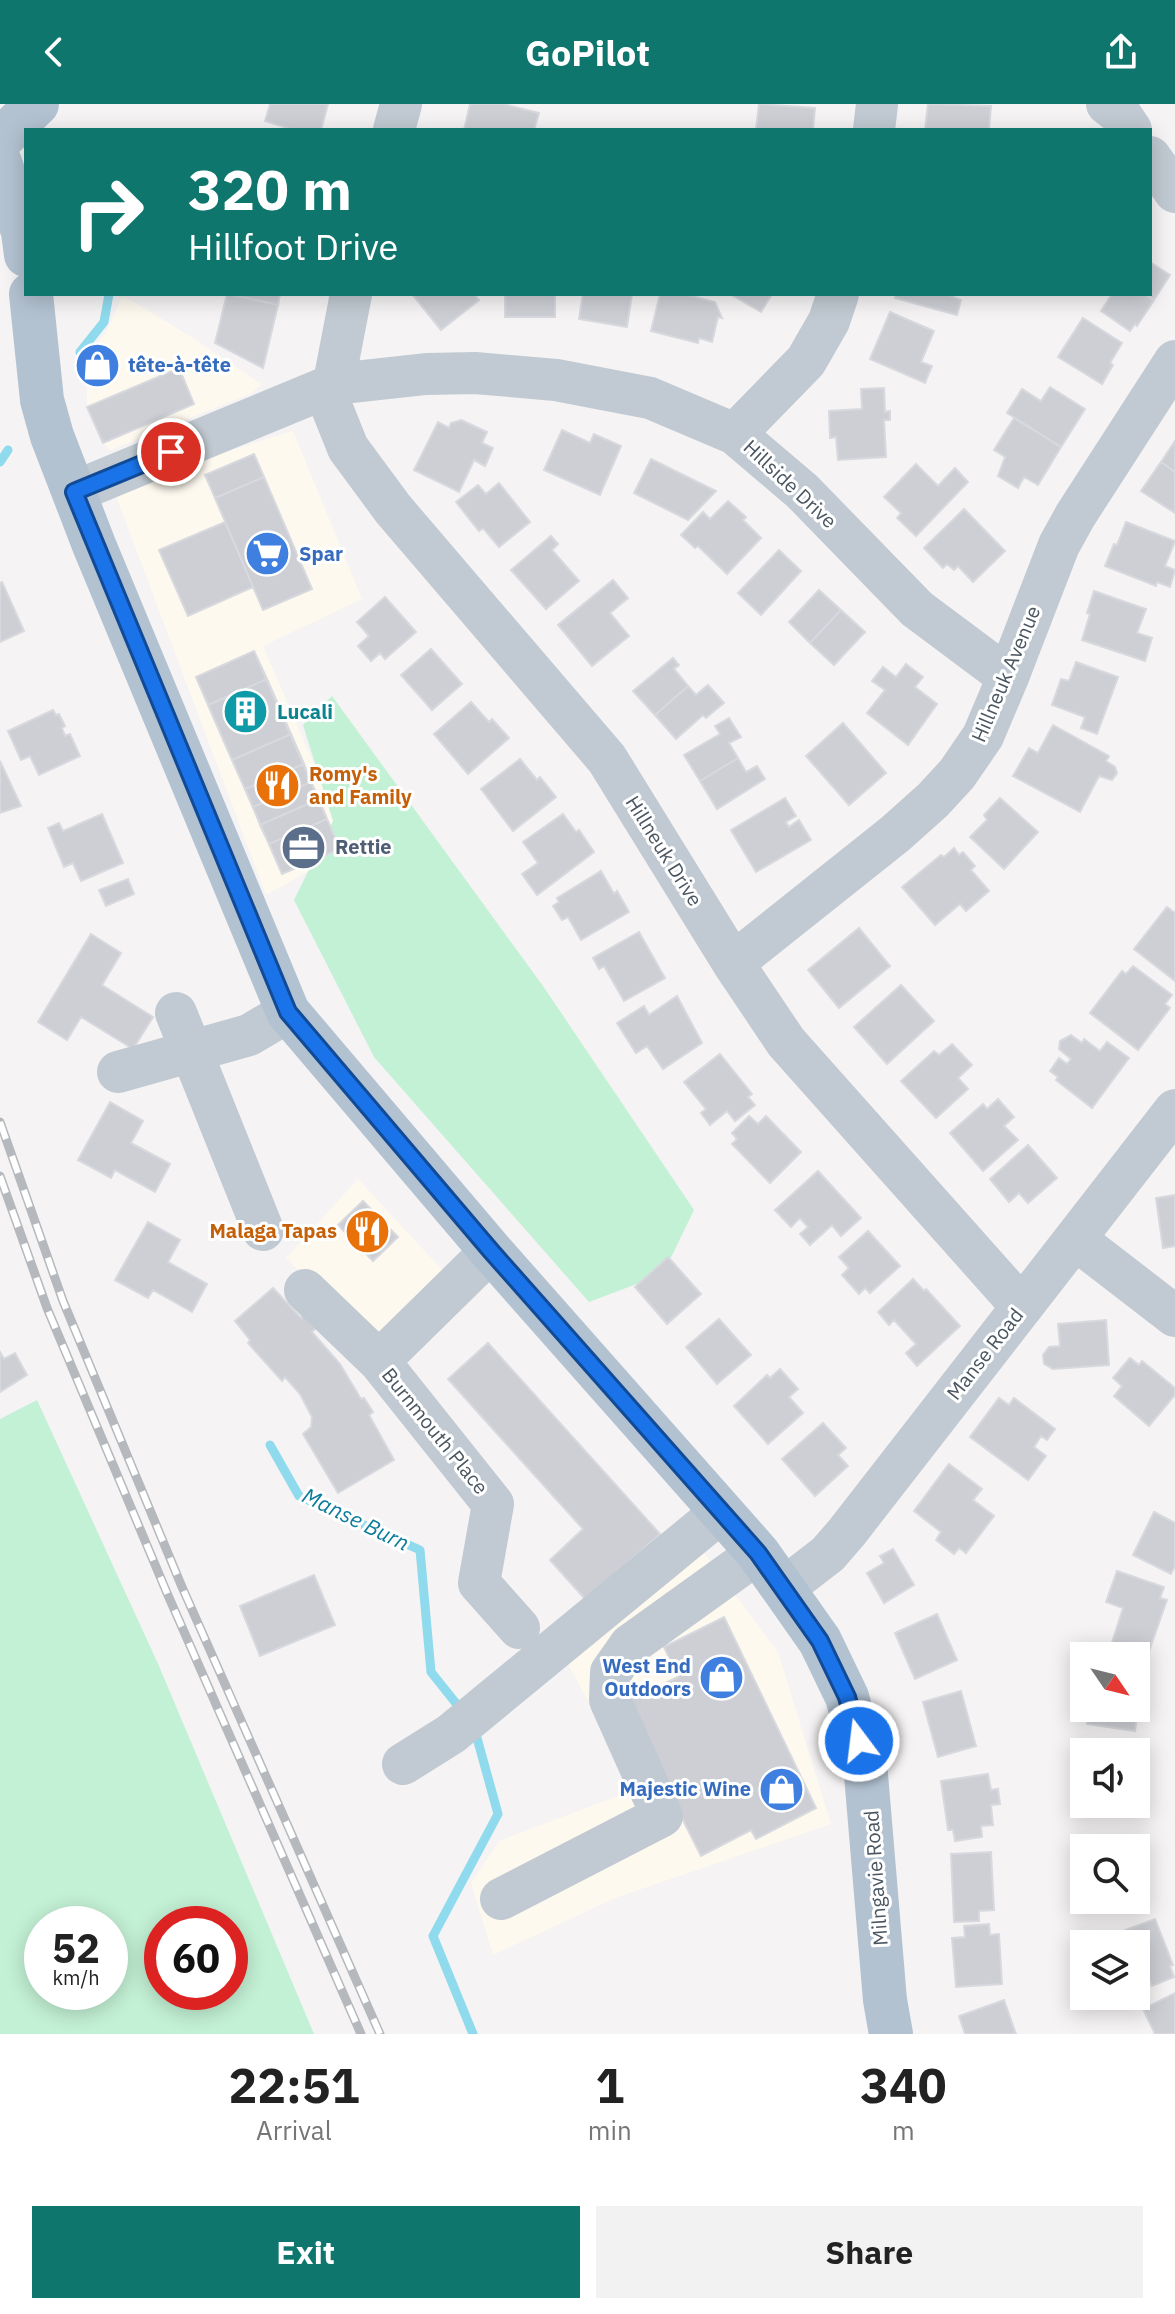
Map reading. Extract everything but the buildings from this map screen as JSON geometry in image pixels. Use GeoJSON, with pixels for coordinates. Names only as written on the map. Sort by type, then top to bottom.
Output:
{"type":"FeatureCollection","features":[{"type":"Feature","properties":{"kind":"main road"},"geometry":{"type":"LineString","coordinates":[[0,140],[37,104]]}},
{"type":"Feature","properties":{"kind":"main road"},"geometry":{"type":"LineString","coordinates":[[0,162],[24,240]]}},
{"type":"Feature","properties":{"kind":"main road","name":"Milngavie Road"},"geometry":{"type":"LineString","coordinates":[[31,296],[42,400],[74,492],[288,1012],[491,1251],[758,1553],[820,1641],[847,1697],[865,1763],[885,2000],[891,2034]]}},
{"type":"Feature","properties":{"kind":"street"},"geometry":{"type":"LineString","coordinates":[[395,128],[401,104]]}},
{"type":"Feature","properties":{"kind":"street"},"geometry":{"type":"LineString","coordinates":[[874,128],[877,104]]}},
{"type":"Feature","properties":{"kind":"street"},"geometry":{"type":"LineString","coordinates":[[1107,104],[1121,115],[1130,128]]}},
{"type":"Feature","properties":{"kind":"street"},"geometry":{"type":"LineString","coordinates":[[1152,160],[1175,192]]}},
{"type":"Feature","properties":{"kind":"street","name":"Hillneuk Drive"},"geometry":{"type":"LineString","coordinates":[[351,296],[330,403],[348,448],[369,478],[607,759],[733,963],[786,1042],[1022,1307]]}},
{"type":"Feature","properties":{"kind":"street"},"geometry":{"type":"LineString","coordinates":[[735,434],[806,361],[829,321],[837,296]]}},
{"type":"Feature","properties":{"kind":"street","name":"Hillneuk Avenue"},"geometry":{"type":"LineString","coordinates":[[733,963],[895,834],[957,774],[983,736],[1059,545],[1175,361]]}},
{"type":"Feature","properties":{"kind":"street","name":"Hillside Drive"},"geometry":{"type":"LineString","coordinates":[[74,492],[335,384],[426,374],[475,373],[556,380],[650,398],[735,434],[802,491],[917,609],[1008,677]]}},
{"type":"Feature","properties":{"kind":"street"},"geometry":{"type":"LineString","coordinates":[[118,1072],[183,1032],[249,1035],[288,1012]]}},
{"type":"Feature","properties":{"kind":"street"},"geometry":{"type":"LineString","coordinates":[[183,1032],[263,1230]]}},
{"type":"Feature","properties":{"kind":"street","name":"Manse Road"},"geometry":{"type":"LineString","coordinates":[[784,1588],[828,1554],[847,1532],[1175,1110]]}},
{"type":"Feature","properties":{"kind":"street"},"geometry":{"type":"LineString","coordinates":[[1075,1239],[1175,1316]]}},
{"type":"Feature","properties":{"kind":"street","name":"Burnmouth Place"},"geometry":{"type":"LineString","coordinates":[[379,1361],[491,1251]]}},
{"type":"Feature","properties":{"kind":"street","name":"Burnmouth Place"},"geometry":{"type":"LineString","coordinates":[[305,1290],[379,1361],[493,1504],[479,1583],[519,1628]]}},
{"type":"Feature","properties":{"kind":"street"},"geometry":{"type":"LineString","coordinates":[[403,1764],[451,1734],[721,1512]]}},
{"type":"Feature","properties":{"kind":"street"},"geometry":{"type":"LineString","coordinates":[[501,1899],[662,1816],[610,1700],[611,1672],[630,1645],[758,1553]]}},
{"type":"Feature","properties":{"kind":"shaded area"},"geometry":{"type":"Polygon","coordinates":[[[122,297],[196,340],[261,384],[252,393],[111,450],[103,443],[87,407],[81,358],[106,333],[122,297]]]}},
{"type":"Feature","properties":{"kind":"shaded area"},"geometry":{"type":"Polygon","coordinates":[[[293,431],[362,599],[263,646],[350,848],[266,895],[116,496],[199,460],[293,431]]]}},
{"type":"Feature","properties":{"kind":"shaded area"},"geometry":{"type":"Polygon","coordinates":[[[358,1179],[446,1274],[380,1348],[286,1258],[358,1179]]]}},
{"type":"Feature","properties":{"kind":"shaded area"},"geometry":{"type":"Polygon","coordinates":[[[698,1545],[778,1652],[831,1824],[615,1898],[493,1955],[471,1883],[499,1841],[636,1789],[568,1664],[698,1545]]]}},
{"type":"Feature","properties":{"kind":"green space"},"geometry":{"type":"Polygon","coordinates":[[[332,696],[543,986],[694,1210],[663,1274],[589,1302],[374,1057],[294,900],[333,821],[303,725],[332,696]]]}},
{"type":"Feature","properties":{"kind":"green space"},"geometry":{"type":"Polygon","coordinates":[[[37,1400],[159,1666],[314,2034],[0,2034],[0,1419],[37,1400]]]}},
{"type":"Feature","properties":{"kind":"waterway","name":"Manse Burn"},"geometry":{"type":"LineString","coordinates":[[80,352],[104,322],[109,296]]}},
{"type":"Feature","properties":{"kind":"waterway","name":"Manse Burn"},"geometry":{"type":"LineString","coordinates":[[0,462],[8,450]]}},
{"type":"Feature","properties":{"kind":"waterway","name":"Manse Burn"},"geometry":{"type":"LineString","coordinates":[[270,1445],[299,1496],[420,1550],[431,1672],[463,1712]]}},
{"type":"Feature","properties":{"kind":"waterway","name":"Manse Burn"},"geometry":{"type":"LineString","coordinates":[[473,2034],[433,1936],[498,1814],[474,1727]]}},
{"type":"Feature","properties":{"kind":"railway"},"geometry":{"type":"LineString","coordinates":[[0,1122],[63,1301],[182,1587],[380,2034]]}},
{"type":"Feature","properties":{"kind":"railway"},"geometry":{"type":"LineString","coordinates":[[0,1176],[47,1308],[167,1593],[361,2034]]}},
{"type":"Feature","properties":{"kind":"place","name":"tête-à-tête"},"geometry":{"type":"Point","coordinates":[97,365]}},
{"type":"Feature","properties":{"kind":"place","name":"Spar"},"geometry":{"type":"Point","coordinates":[268,554]}},
{"type":"Feature","properties":{"kind":"place","name":"Lucali"},"geometry":{"type":"Point","coordinates":[246,712]}},
{"type":"Feature","properties":{"kind":"place","name":"Romy's and Family"},"geometry":{"type":"Point","coordinates":[278,786]}},
{"type":"Feature","properties":{"kind":"place","name":"Rettie"},"geometry":{"type":"Point","coordinates":[304,847]}},
{"type":"Feature","properties":{"kind":"place","name":"Malaga Tapas"},"geometry":{"type":"Point","coordinates":[368,1231]}},
{"type":"Feature","properties":{"kind":"place","name":"West End Outdoors"},"geometry":{"type":"Point","coordinates":[722,1677]}},
{"type":"Feature","properties":{"kind":"place","name":"Majestic Wine"},"geometry":{"type":"Point","coordinates":[782,1789]}},
{"type":"Feature","properties":{"kind":"route"},"geometry":{"type":"LineString","coordinates":[[171,452],[74,492],[288,1012],[491,1251],[758,1553],[820,1641],[847,1697],[859,1741]]}}]}
